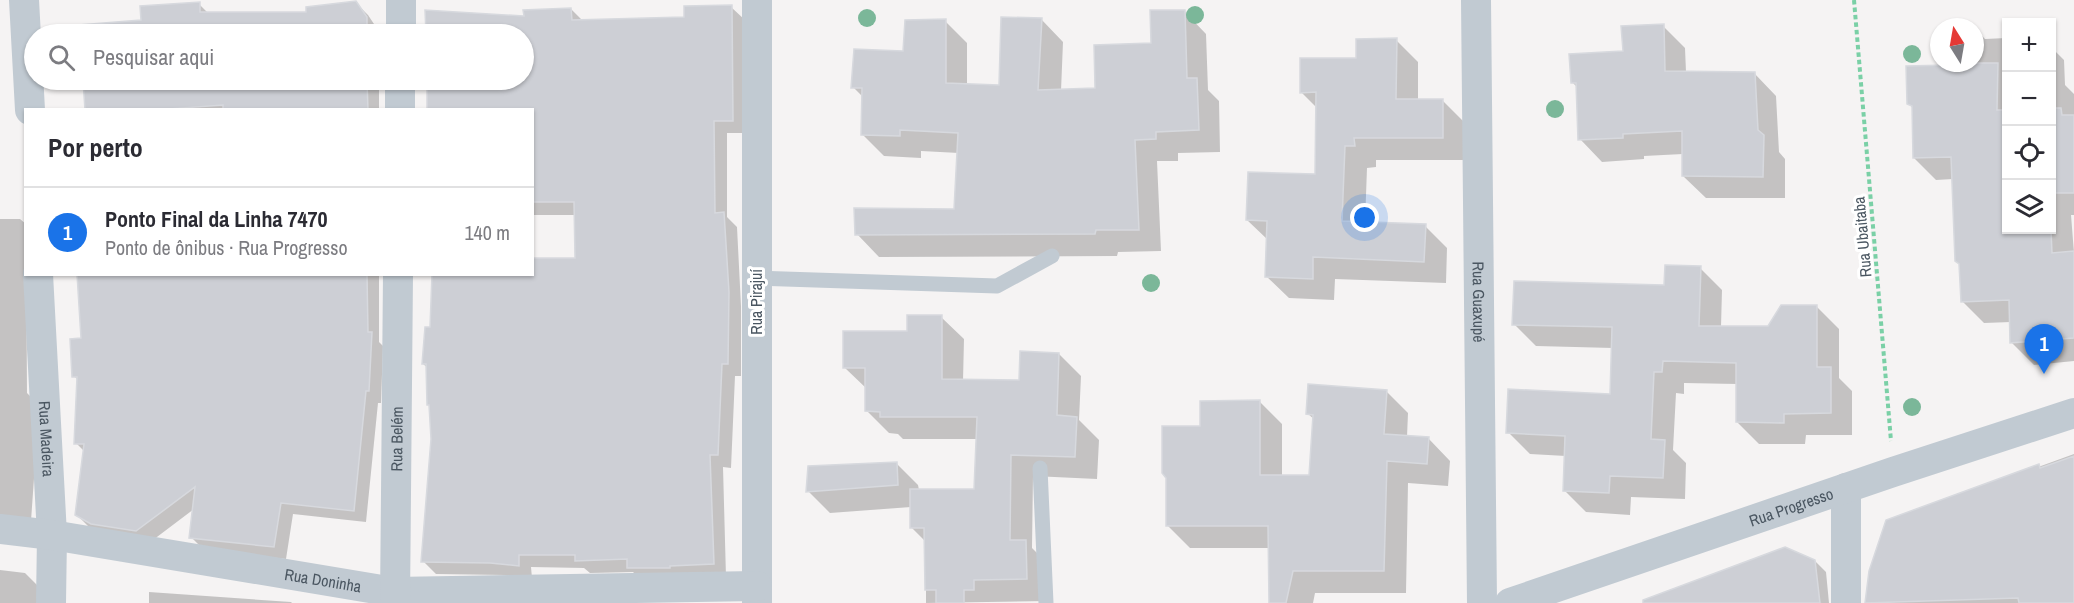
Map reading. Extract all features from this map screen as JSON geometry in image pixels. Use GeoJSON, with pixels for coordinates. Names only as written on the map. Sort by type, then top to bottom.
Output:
{"type":"FeatureCollection","features":[{"type":"Feature","properties":{"kind":"street"},"geometry":{"type":"LineString","coordinates":[[24,0],[25,24]]}},
{"type":"Feature","properties":{"kind":"street"},"geometry":{"type":"LineString","coordinates":[[400,24],[401,0]]}},
{"type":"Feature","properties":{"kind":"street","name":"Rua Pirajuí"},"geometry":{"type":"LineString","coordinates":[[757,0],[757,595]]}},
{"type":"Feature","properties":{"kind":"street","name":"Rua Guaxupé"},"geometry":{"type":"LineString","coordinates":[[1476,0],[1482,603]]}},
{"type":"Feature","properties":{"kind":"street"},"geometry":{"type":"LineString","coordinates":[[29,90],[30,108]]}},
{"type":"Feature","properties":{"kind":"street"},"geometry":{"type":"LineString","coordinates":[[400,90],[400,108]]}},
{"type":"Feature","properties":{"kind":"street","name":"Rua Madeira"},"geometry":{"type":"LineString","coordinates":[[38,276],[52,535],[51,603]]}},
{"type":"Feature","properties":{"kind":"street","name":"Rua Belém"},"geometry":{"type":"LineString","coordinates":[[395,598],[398,276]]}},
{"type":"Feature","properties":{"kind":"street","name":"Rua Progresso"},"geometry":{"type":"LineString","coordinates":[[1510,603],[1893,472],[2074,413]]}},
{"type":"Feature","properties":{"kind":"street"},"geometry":{"type":"LineString","coordinates":[[1846,488],[1846,603]]}},
{"type":"Feature","properties":{"kind":"street","name":"Rua Doninha"},"geometry":{"type":"LineString","coordinates":[[0,529],[52,535],[395,598],[757,595]]}},
{"type":"Feature","properties":{"kind":"lane"},"geometry":{"type":"LineString","coordinates":[[756,278],[997,286],[1052,256]]}},
{"type":"Feature","properties":{"kind":"lane"},"geometry":{"type":"LineString","coordinates":[[1040,468],[1046,603]]}},
{"type":"Feature","properties":{"kind":"path","name":"Rua Ubaitaba"},"geometry":{"type":"LineString","coordinates":[[1854,0],[1893,472]]}},
{"type":"Feature","properties":{"kind":"building"},"geometry":{"type":"Polygon","coordinates":[[[356,1],[367,17],[367,24],[91,24],[141,20],[140,6],[200,2],[200,12],[306,12],[306,7],[356,1]]]}},
{"type":"Feature","properties":{"kind":"building"},"geometry":{"type":"Polygon","coordinates":[[[732,5],[733,121],[714,121],[715,213],[724,212],[729,292],[728,364],[722,364],[718,455],[710,455],[714,564],[670,566],[670,568],[627,568],[627,559],[575,561],[575,555],[519,555],[519,566],[490,563],[421,562],[431,439],[426,364],[422,364],[425,327],[430,327],[432,276],[534,276],[534,258],[575,258],[574,202],[534,202],[534,108],[427,108],[427,90],[534,90],[534,24],[426,24],[425,10],[524,16],[523,10],[571,8],[572,20],[684,17],[684,6],[732,5]]]}},
{"type":"Feature","properties":{"kind":"building"},"geometry":{"type":"Polygon","coordinates":[[[1150,10],[1185,10],[1187,78],[1197,78],[1199,130],[1156,132],[1156,139],[1135,140],[1139,230],[1096,230],[1095,234],[855,235],[854,208],[954,209],[958,133],[900,130],[900,136],[861,135],[862,88],[851,88],[854,49],[903,51],[905,20],[946,19],[946,83],[999,85],[1001,17],[1042,18],[1038,90],[1095,88],[1094,45],[1151,43],[1150,10]]]}},
{"type":"Feature","properties":{"kind":"building"},"geometry":{"type":"Polygon","coordinates":[[[1664,24],[1665,71],[1755,72],[1758,130],[1764,135],[1763,177],[1682,176],[1682,131],[1623,134],[1623,138],[1578,140],[1576,83],[1571,83],[1569,54],[1623,51],[1621,26],[1664,24]]]}},
{"type":"Feature","properties":{"kind":"building"},"geometry":{"type":"Polygon","coordinates":[[[1397,38],[1396,99],[1443,99],[1443,138],[1354,138],[1355,146],[1345,146],[1342,221],[1426,224],[1424,262],[1313,257],[1313,279],[1265,277],[1267,221],[1246,220],[1248,172],[1315,174],[1316,92],[1300,93],[1300,58],[1356,58],[1356,39],[1397,38]]]}},
{"type":"Feature","properties":{"kind":"building"},"geometry":{"type":"Polygon","coordinates":[[[1984,63],[1998,63],[1997,110],[2002,110],[2002,234],[2051,234],[2052,253],[2074,251],[2074,338],[2010,343],[2009,300],[1961,302],[1959,264],[1955,261],[1951,157],[1913,158],[1912,106],[1907,104],[1906,66],[1930,65],[1930,72],[1984,72],[1984,63]]]}},
{"type":"Feature","properties":{"kind":"building"},"geometry":{"type":"Polygon","coordinates":[[[84,90],[367,90],[368,108],[223,108],[223,105],[182,108],[85,108],[84,90]]]}},
{"type":"Feature","properties":{"kind":"building"},"geometry":{"type":"Polygon","coordinates":[[[2056,108],[2061,108],[2062,115],[2074,115],[2074,193],[2056,193],[2056,108]]]}},
{"type":"Feature","properties":{"kind":"building"},"geometry":{"type":"Polygon","coordinates":[[[1665,265],[1701,266],[1699,326],[1768,326],[1781,305],[1817,305],[1817,367],[1831,367],[1831,413],[1784,414],[1784,423],[1736,422],[1736,363],[1663,361],[1662,372],[1654,372],[1651,439],[1665,440],[1663,478],[1610,476],[1609,493],[1563,491],[1565,436],[1506,433],[1508,389],[1610,394],[1612,327],[1512,325],[1514,281],[1664,285],[1665,265]]]}},
{"type":"Feature","properties":{"kind":"building"},"geometry":{"type":"Polygon","coordinates":[[[77,276],[367,276],[368,332],[372,332],[369,391],[366,391],[354,511],[281,503],[274,547],[189,538],[195,487],[136,531],[91,524],[75,515],[84,444],[74,444],[77,377],[72,377],[70,339],[81,338],[77,276]]]}},
{"type":"Feature","properties":{"kind":"building"},"geometry":{"type":"Polygon","coordinates":[[[907,315],[942,315],[942,379],[1019,380],[1020,351],[1059,353],[1057,415],[1077,417],[1075,457],[1011,455],[1010,540],[1026,540],[1027,579],[974,580],[974,590],[964,590],[964,603],[936,603],[936,590],[925,590],[924,528],[910,528],[910,489],[974,489],[977,417],[880,417],[880,412],[865,411],[865,368],[843,368],[843,331],[907,331],[907,315]]]}},
{"type":"Feature","properties":{"kind":"building"},"geometry":{"type":"Polygon","coordinates":[[[1308,384],[1387,390],[1384,434],[1429,437],[1427,464],[1387,461],[1384,571],[1293,571],[1286,603],[1269,603],[1268,526],[1166,526],[1166,478],[1162,473],[1162,426],[1200,426],[1200,401],[1260,400],[1260,475],[1309,475],[1313,415],[1306,414],[1308,384]]]}},
{"type":"Feature","properties":{"kind":"building"},"geometry":{"type":"Polygon","coordinates":[[[2074,456],[2074,603],[2019,603],[2018,598],[1865,603],[1869,571],[1886,520],[2039,464],[2040,468],[2074,456]]]}},
{"type":"Feature","properties":{"kind":"building"},"geometry":{"type":"Polygon","coordinates":[[[897,462],[898,485],[806,492],[808,466],[897,462]]]}},
{"type":"Feature","properties":{"kind":"building"},"geometry":{"type":"Polygon","coordinates":[[[1785,547],[1815,560],[1820,603],[1643,603],[1643,600],[1785,547]]]}},
{"type":"Feature","properties":{"kind":"place","name":"Ponto Final da Linha 7470"},"geometry":{"type":"Point","coordinates":[2044,374]}}]}
